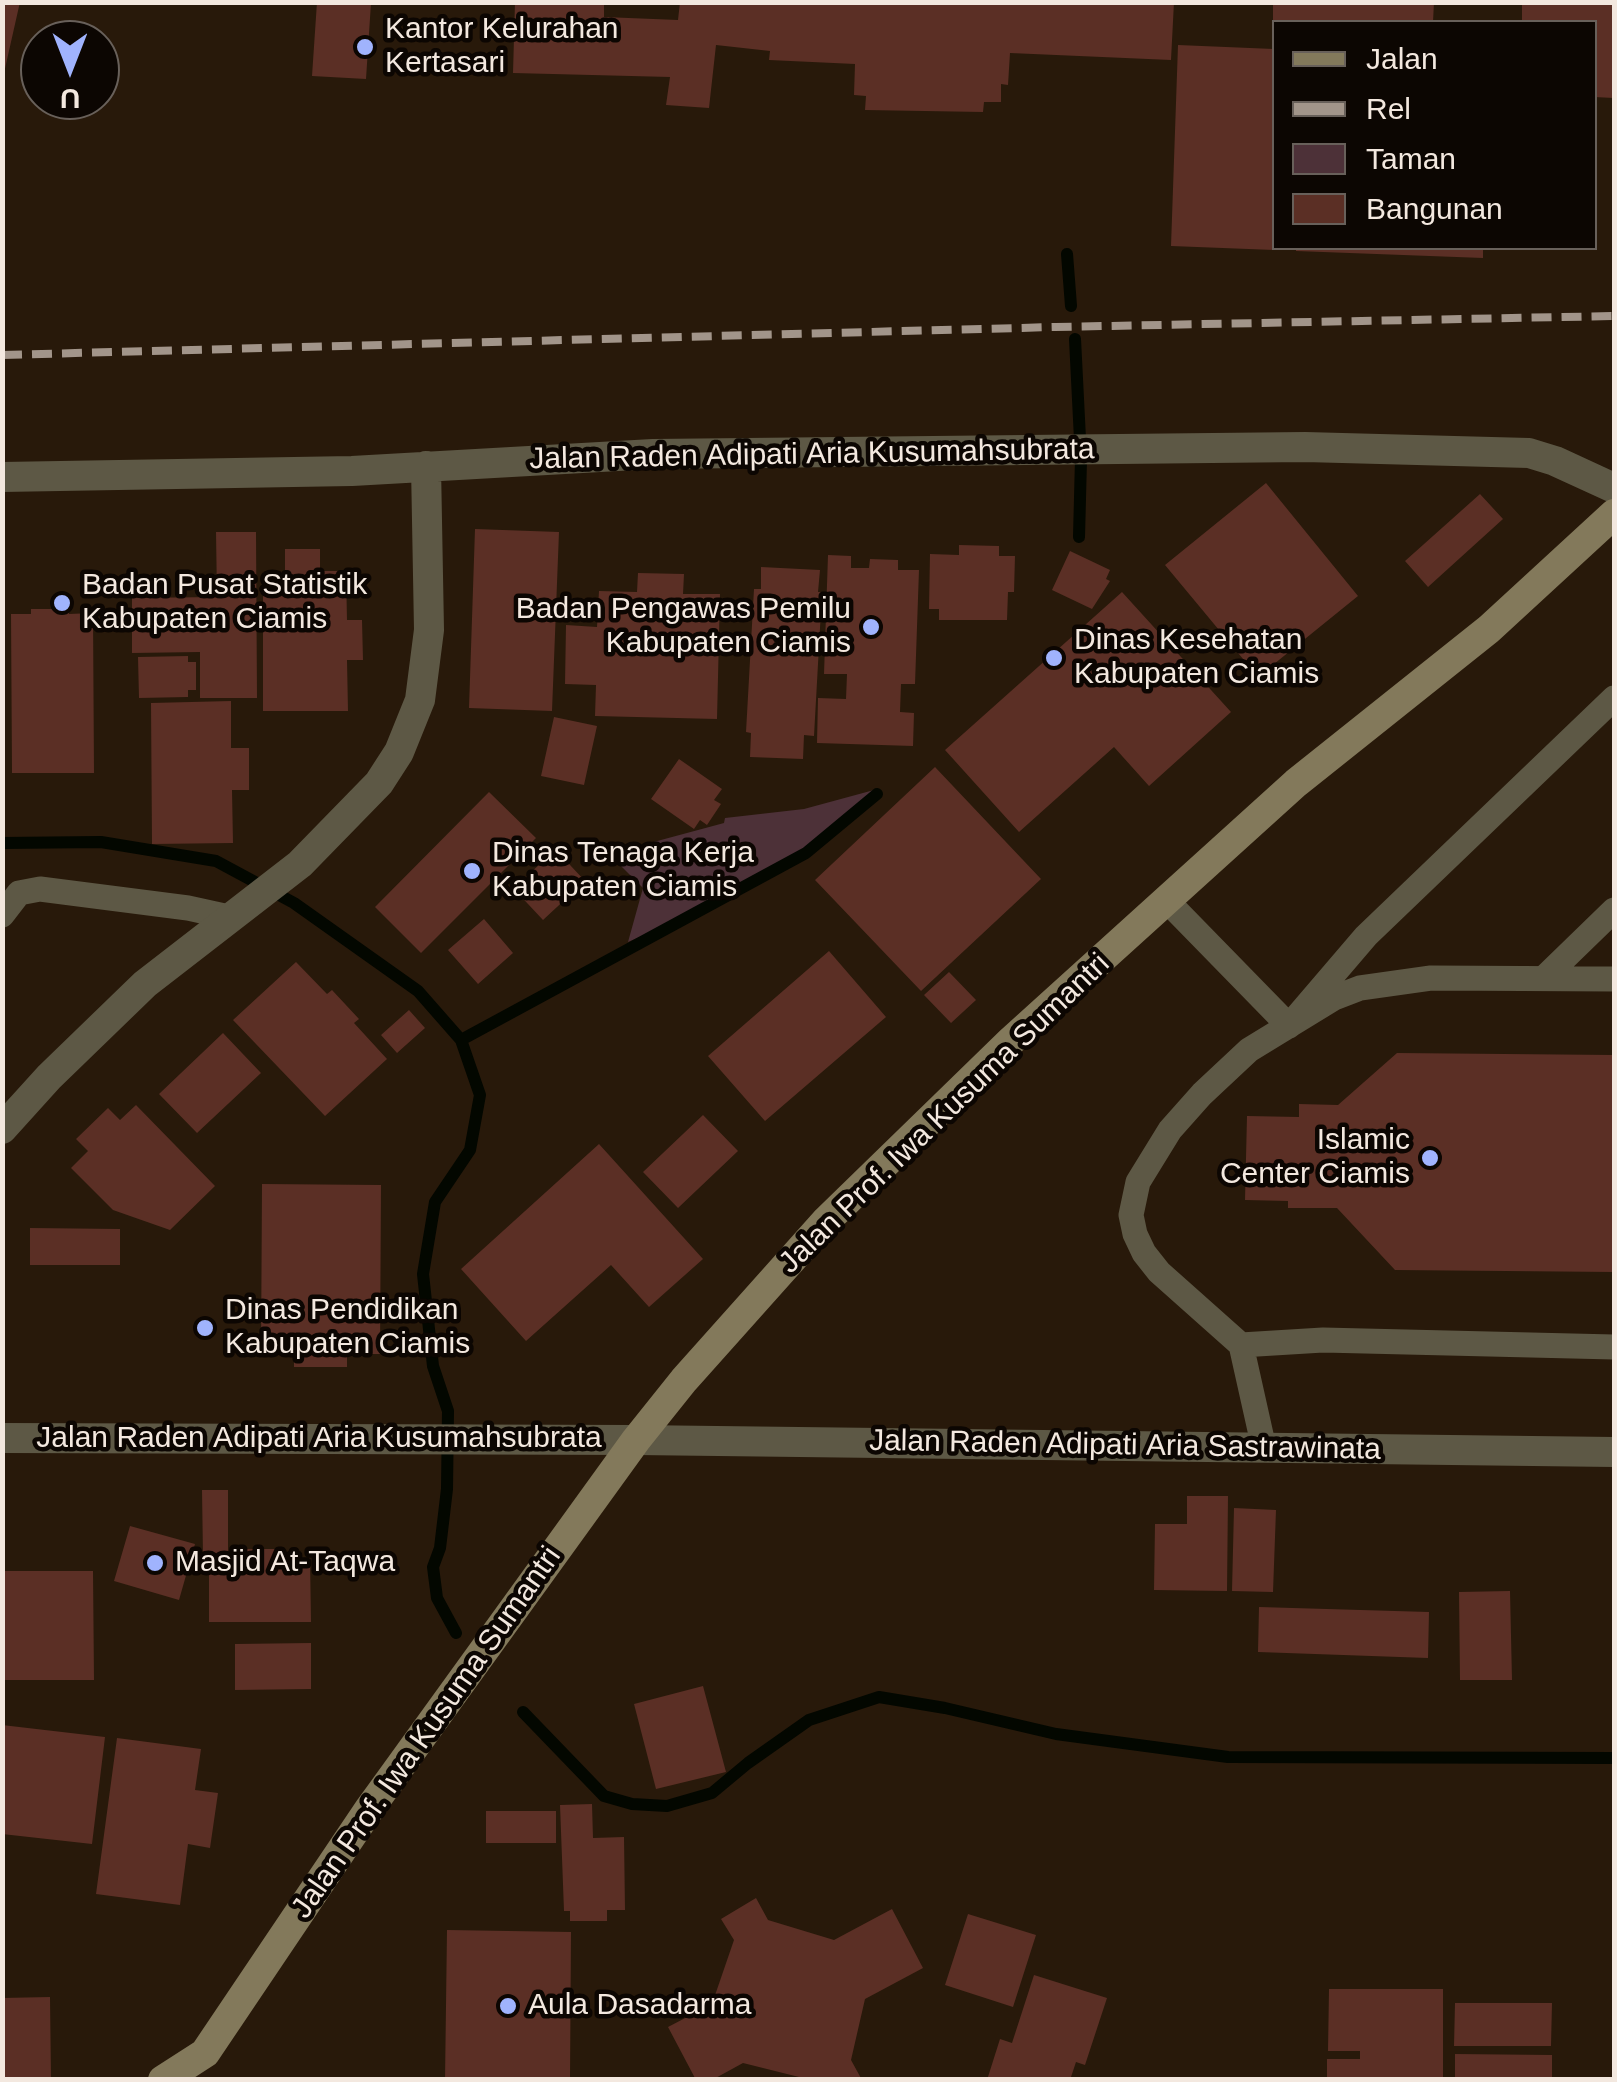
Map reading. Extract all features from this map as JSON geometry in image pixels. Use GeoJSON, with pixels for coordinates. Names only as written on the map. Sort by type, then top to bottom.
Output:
{"type":"FeatureCollection","features":[{"type":"Feature","properties":{"kind":"main road","name":"Jalan Prof. Iwa Kusuma Sumantri"},"geometry":{"type":"LineString","coordinates":[[205,2066],[370,1808],[636,1440],[684,1380],[826,1221],[1012,1040],[1296,782],[1489,629],[1614,514]]}},
{"type":"Feature","properties":{"kind":"main road"},"geometry":{"type":"LineString","coordinates":[[163,2080],[205,2066]]}},
{"type":"Feature","properties":{"kind":"street","name":"Jalan Raden Adipati Aria Kusumahsubrata"},"geometry":{"type":"LineString","coordinates":[[2,476],[352,471],[653,454],[1305,447],[1509,451],[1555,461],[1614,488]]}},
{"type":"Feature","properties":{"kind":"street"},"geometry":{"type":"LineString","coordinates":[[2,1129],[49,1077],[145,984],[282,878],[348,817],[399,752],[420,700],[429,630],[426,466]]}},
{"type":"Feature","properties":{"kind":"street","name":"Jalan Raden Adipati Aria Kusumahsubrata"},"geometry":{"type":"LineString","coordinates":[[2,1438],[636,1440]]}},
{"type":"Feature","properties":{"kind":"street","name":"Jalan Raden Adipati Aria Sastrawinata"},"geometry":{"type":"LineString","coordinates":[[636,1440],[1614,1452]]}},
{"type":"Feature","properties":{"kind":"lane"},"geometry":{"type":"LineString","coordinates":[[1289,1026],[1366,936],[1614,698]]}},
{"type":"Feature","properties":{"kind":"lane"},"geometry":{"type":"LineString","coordinates":[[2,915],[20,893],[40,889],[188,908],[240,909]]}},
{"type":"Feature","properties":{"kind":"lane"},"geometry":{"type":"LineString","coordinates":[[1166,900],[1289,1026]]}},
{"type":"Feature","properties":{"kind":"lane"},"geometry":{"type":"LineString","coordinates":[[1545,977],[1614,910]]}},
{"type":"Feature","properties":{"kind":"lane"},"geometry":{"type":"LineString","coordinates":[[1264,1448],[1240,1345],[1159,1272],[1134,1234],[1132,1201],[1157,1148],[1202,1094],[1249,1050],[1334,998],[1360,988],[1430,978],[1614,979]]}},
{"type":"Feature","properties":{"kind":"lane"},"geometry":{"type":"LineString","coordinates":[[1240,1345],[1322,1340],[1614,1347]]}},
{"type":"Feature","properties":{"kind":"green space"},"geometry":{"type":"Polygon","coordinates":[[[874,790],[809,846],[661,928],[628,942],[643,888],[609,854],[724,823],[725,818],[804,809],[874,790]]]}},
{"type":"Feature","properties":{"kind":"building"},"geometry":{"type":"Polygon","coordinates":[[[2,2],[20,2],[4,73],[2,73],[2,2]]]}},
{"type":"Feature","properties":{"kind":"building"},"geometry":{"type":"Polygon","coordinates":[[[317,2],[371,3],[366,79],[312,76],[317,2]]]}},
{"type":"Feature","properties":{"kind":"building"},"geometry":{"type":"Polygon","coordinates":[[[515,2],[604,2],[604,17],[678,20],[680,2],[1174,2],[1171,60],[1010,53],[1008,85],[1001,84],[1001,102],[984,102],[983,112],[865,110],[866,96],[854,95],[855,64],[769,60],[770,51],[716,45],[709,108],[666,105],[670,77],[513,73],[515,2]]]}},
{"type":"Feature","properties":{"kind":"building"},"geometry":{"type":"Polygon","coordinates":[[[1273,2],[1434,2],[1433,20],[1273,20],[1273,2]]]}},
{"type":"Feature","properties":{"kind":"building"},"geometry":{"type":"Polygon","coordinates":[[[1522,2],[1614,2],[1614,98],[1597,97],[1597,20],[1522,20],[1522,2]]]}},
{"type":"Feature","properties":{"kind":"building"},"geometry":{"type":"Polygon","coordinates":[[[1178,45],[1272,49],[1272,250],[1171,246],[1178,45]]]}},
{"type":"Feature","properties":{"kind":"building"},"geometry":{"type":"Polygon","coordinates":[[[1483,250],[1483,258],[1296,251],[1483,250]]]}},
{"type":"Feature","properties":{"kind":"building"},"geometry":{"type":"Polygon","coordinates":[[[1266,483],[1358,596],[1258,677],[1165,565],[1266,483]]]}},
{"type":"Feature","properties":{"kind":"building"},"geometry":{"type":"Polygon","coordinates":[[[1480,494],[1503,519],[1428,587],[1405,561],[1480,494]]]}},
{"type":"Feature","properties":{"kind":"building"},"geometry":{"type":"Polygon","coordinates":[[[475,529],[559,532],[552,711],[469,708],[475,529]]]}},
{"type":"Feature","properties":{"kind":"building"},"geometry":{"type":"Polygon","coordinates":[[[216,532],[256,532],[257,698],[200,698],[200,652],[132,653],[132,598],[217,597],[216,532]]]}},
{"type":"Feature","properties":{"kind":"building"},"geometry":{"type":"Polygon","coordinates":[[[959,545],[999,546],[999,556],[1015,556],[1014,592],[1008,592],[1007,620],[939,620],[939,609],[929,609],[930,554],[959,555],[959,545]]]}},
{"type":"Feature","properties":{"kind":"building"},"geometry":{"type":"Polygon","coordinates":[[[285,549],[320,549],[320,571],[346,571],[347,620],[362,620],[363,660],[347,660],[348,711],[263,711],[263,572],[285,572],[285,549]]]}},
{"type":"Feature","properties":{"kind":"building"},"geometry":{"type":"Polygon","coordinates":[[[1070,551],[1110,570],[1106,579],[1110,581],[1092,609],[1052,590],[1070,551]]]}},
{"type":"Feature","properties":{"kind":"building"},"geometry":{"type":"Polygon","coordinates":[[[828,555],[851,556],[851,568],[869,568],[870,559],[898,560],[898,570],[919,570],[915,684],[901,684],[900,712],[914,713],[913,746],[817,743],[818,698],[846,699],[847,674],[824,674],[828,555]]]}},
{"type":"Feature","properties":{"kind":"building"},"geometry":{"type":"Polygon","coordinates":[[[761,567],[820,570],[814,736],[804,735],[803,759],[750,757],[751,733],[746,732],[754,589],[761,589],[761,567]]]}},
{"type":"Feature","properties":{"kind":"building"},"geometry":{"type":"Polygon","coordinates":[[[638,573],[684,574],[683,594],[720,594],[717,719],[595,716],[596,685],[565,684],[566,625],[597,627],[599,591],[637,592],[638,573]]]}},
{"type":"Feature","properties":{"kind":"building"},"geometry":{"type":"Polygon","coordinates":[[[1122,592],[1231,712],[1149,786],[1114,747],[1019,832],[945,750],[1122,592]]]}},
{"type":"Feature","properties":{"kind":"building"},"geometry":{"type":"Polygon","coordinates":[[[31,609],[93,613],[94,773],[12,773],[11,614],[31,614],[31,609]]]}},
{"type":"Feature","properties":{"kind":"building"},"geometry":{"type":"Polygon","coordinates":[[[188,656],[188,662],[196,662],[196,690],[188,690],[188,697],[139,698],[138,657],[188,656]]]}},
{"type":"Feature","properties":{"kind":"building"},"geometry":{"type":"Polygon","coordinates":[[[231,701],[231,748],[249,748],[249,790],[232,790],[233,843],[152,844],[151,703],[231,701]]]}},
{"type":"Feature","properties":{"kind":"building"},"geometry":{"type":"Polygon","coordinates":[[[554,717],[597,726],[584,785],[541,776],[554,717]]]}},
{"type":"Feature","properties":{"kind":"building"},"geometry":{"type":"Polygon","coordinates":[[[679,759],[722,789],[714,800],[721,804],[707,825],[700,820],[694,829],[651,799],[679,759]]]}},
{"type":"Feature","properties":{"kind":"building"},"geometry":{"type":"Polygon","coordinates":[[[935,767],[1041,879],[921,991],[815,880],[935,767]]]}},
{"type":"Feature","properties":{"kind":"building"},"geometry":{"type":"Polygon","coordinates":[[[489,792],[536,838],[421,953],[375,907],[489,792]]]}},
{"type":"Feature","properties":{"kind":"building"},"geometry":{"type":"Polygon","coordinates":[[[556,850],[585,881],[543,920],[513,888],[556,850]]]}},
{"type":"Feature","properties":{"kind":"building"},"geometry":{"type":"Polygon","coordinates":[[[484,919],[513,953],[478,984],[448,950],[484,919]]]}},
{"type":"Feature","properties":{"kind":"building"},"geometry":{"type":"Polygon","coordinates":[[[829,951],[886,1017],[765,1121],[708,1056],[829,951]]]}},
{"type":"Feature","properties":{"kind":"building"},"geometry":{"type":"Polygon","coordinates":[[[296,962],[327,994],[332,990],[359,1019],[354,1023],[387,1059],[325,1116],[233,1020],[296,962]]]}},
{"type":"Feature","properties":{"kind":"building"},"geometry":{"type":"Polygon","coordinates":[[[949,972],[976,1000],[951,1023],[924,995],[949,972]]]}},
{"type":"Feature","properties":{"kind":"building"},"geometry":{"type":"Polygon","coordinates":[[[409,1010],[425,1028],[397,1053],[381,1035],[409,1010]]]}},
{"type":"Feature","properties":{"kind":"building"},"geometry":{"type":"Polygon","coordinates":[[[223,1033],[261,1073],[197,1133],[159,1094],[223,1033]]]}},
{"type":"Feature","properties":{"kind":"building","name":"Islamic Center Ciamis"},"geometry":{"type":"Polygon","coordinates":[[[1397,1053],[1614,1055],[1614,1272],[1395,1270],[1337,1208],[1288,1208],[1288,1201],[1245,1200],[1247,1116],[1299,1117],[1299,1104],[1338,1105],[1397,1053]]]}},
{"type":"Feature","properties":{"kind":"building"},"geometry":{"type":"Polygon","coordinates":[[[136,1105],[215,1186],[170,1230],[113,1210],[71,1168],[88,1151],[76,1139],[108,1108],[120,1120],[136,1105]]]}},
{"type":"Feature","properties":{"kind":"building"},"geometry":{"type":"Polygon","coordinates":[[[703,1115],[738,1151],[678,1208],[643,1172],[703,1115]]]}},
{"type":"Feature","properties":{"kind":"building"},"geometry":{"type":"Polygon","coordinates":[[[599,1144],[703,1259],[649,1307],[611,1265],[526,1341],[461,1269],[599,1144]]]}},
{"type":"Feature","properties":{"kind":"building"},"geometry":{"type":"Polygon","coordinates":[[[262,1184],[381,1185],[380,1354],[347,1354],[347,1367],[294,1367],[294,1354],[261,1354],[262,1184]]]}},
{"type":"Feature","properties":{"kind":"building"},"geometry":{"type":"Polygon","coordinates":[[[30,1228],[120,1229],[120,1265],[30,1265],[30,1228]]]}},
{"type":"Feature","properties":{"kind":"building"},"geometry":{"type":"Polygon","coordinates":[[[202,1490],[228,1490],[228,1559],[242,1559],[242,1549],[275,1549],[275,1559],[310,1558],[311,1622],[209,1622],[209,1557],[203,1557],[202,1490]]]}},
{"type":"Feature","properties":{"kind":"building"},"geometry":{"type":"Polygon","coordinates":[[[1187,1496],[1228,1496],[1227,1591],[1154,1590],[1155,1524],[1187,1524],[1187,1496]]]}},
{"type":"Feature","properties":{"kind":"building"},"geometry":{"type":"Polygon","coordinates":[[[1234,1508],[1276,1510],[1273,1592],[1232,1591],[1234,1508]]]}},
{"type":"Feature","properties":{"kind":"building","name":"Masjid At-Taqwa"},"geometry":{"type":"Polygon","coordinates":[[[130,1526],[195,1544],[179,1600],[114,1581],[130,1526]]]}},
{"type":"Feature","properties":{"kind":"building"},"geometry":{"type":"Polygon","coordinates":[[[2,1571],[93,1571],[94,1680],[2,1680],[2,1571]]]}},
{"type":"Feature","properties":{"kind":"building"},"geometry":{"type":"Polygon","coordinates":[[[1510,1591],[1512,1680],[1460,1680],[1459,1592],[1510,1591]]]}},
{"type":"Feature","properties":{"kind":"building"},"geometry":{"type":"Polygon","coordinates":[[[1259,1607],[1429,1612],[1428,1658],[1258,1652],[1259,1607]]]}},
{"type":"Feature","properties":{"kind":"building"},"geometry":{"type":"Polygon","coordinates":[[[311,1643],[311,1689],[235,1690],[235,1644],[311,1643]]]}},
{"type":"Feature","properties":{"kind":"building"},"geometry":{"type":"Polygon","coordinates":[[[703,1686],[726,1772],[656,1789],[634,1704],[703,1686]]]}},
{"type":"Feature","properties":{"kind":"building"},"geometry":{"type":"Polygon","coordinates":[[[2,1725],[105,1737],[92,1844],[2,1834],[2,1725]]]}},
{"type":"Feature","properties":{"kind":"building"},"geometry":{"type":"Polygon","coordinates":[[[117,1738],[201,1749],[195,1790],[218,1793],[210,1848],[188,1844],[180,1905],[96,1894],[117,1738]]]}},
{"type":"Feature","properties":{"kind":"building"},"geometry":{"type":"Polygon","coordinates":[[[592,1804],[593,1838],[624,1837],[625,1910],[607,1910],[607,1921],[570,1921],[570,1911],[564,1911],[560,1805],[592,1804]]]}},
{"type":"Feature","properties":{"kind":"building"},"geometry":{"type":"Polygon","coordinates":[[[486,1811],[556,1811],[556,1843],[486,1843],[486,1811]]]}},
{"type":"Feature","properties":{"kind":"building"},"geometry":{"type":"Polygon","coordinates":[[[756,1898],[768,1920],[834,1940],[892,1909],[923,1968],[865,1999],[851,2060],[862,2080],[811,2080],[743,2063],[712,2080],[696,2080],[668,2027],[712,2004],[734,1940],[721,1919],[756,1898]]]}},
{"type":"Feature","properties":{"kind":"building"},"geometry":{"type":"Polygon","coordinates":[[[968,1914],[1036,1935],[1013,2007],[945,1985],[968,1914]]]}},
{"type":"Feature","properties":{"kind":"building","name":"Aula Dasadarma"},"geometry":{"type":"Polygon","coordinates":[[[447,1930],[571,1932],[570,2080],[445,2080],[447,1930]]]}},
{"type":"Feature","properties":{"kind":"building"},"geometry":{"type":"Polygon","coordinates":[[[1034,1975],[1107,1998],[1085,2065],[1076,2062],[1070,2080],[987,2080],[1000,2039],[1012,2043],[1034,1975]]]}},
{"type":"Feature","properties":{"kind":"building"},"geometry":{"type":"Polygon","coordinates":[[[1329,1989],[1443,1989],[1443,2080],[1327,2080],[1327,2059],[1360,2059],[1360,2051],[1328,2051],[1329,1989]]]}},
{"type":"Feature","properties":{"kind":"building"},"geometry":{"type":"Polygon","coordinates":[[[50,1997],[51,2080],[2,2080],[2,1998],[50,1997]]]}},
{"type":"Feature","properties":{"kind":"building"},"geometry":{"type":"Polygon","coordinates":[[[1455,2003],[1552,2003],[1551,2046],[1454,2046],[1455,2003]]]}},
{"type":"Feature","properties":{"kind":"building"},"geometry":{"type":"Polygon","coordinates":[[[1455,2054],[1552,2055],[1552,2080],[1455,2080],[1455,2054]]]}},
{"type":"Feature","properties":{"kind":"waterway"},"geometry":{"type":"LineString","coordinates":[[1067,254],[1071,306]]}},
{"type":"Feature","properties":{"kind":"waterway"},"geometry":{"type":"LineString","coordinates":[[1075,339],[1081,459],[1079,537]]}},
{"type":"Feature","properties":{"kind":"waterway"},"geometry":{"type":"LineString","coordinates":[[461,1040],[806,853],[877,794]]}},
{"type":"Feature","properties":{"kind":"waterway"},"geometry":{"type":"LineString","coordinates":[[2,843],[101,842],[216,861],[294,903],[418,991],[461,1040],[480,1095],[470,1150],[435,1202],[423,1274],[433,1366],[448,1411],[447,1489],[440,1548],[433,1567],[437,1598],[456,1633]]}},
{"type":"Feature","properties":{"kind":"waterway"},"geometry":{"type":"LineString","coordinates":[[523,1712],[604,1796],[632,1804],[667,1806],[712,1793],[809,1720],[879,1697],[1056,1734],[1228,1757],[1614,1758]]}},
{"type":"Feature","properties":{"kind":"railway"},"geometry":{"type":"LineString","coordinates":[[2,355],[1614,316]]}},
{"type":"Feature","properties":{"kind":"place","name":"Kantor Kelurahan Kertasari"},"geometry":{"type":"Point","coordinates":[365,47]}},
{"type":"Feature","properties":{"kind":"place","name":"Badan Pusat Statistik Kabupaten Ciamis"},"geometry":{"type":"Point","coordinates":[62,603]}},
{"type":"Feature","properties":{"kind":"place","name":"Badan Pengawas Pemilu Kabupaten Ciamis"},"geometry":{"type":"Point","coordinates":[871,627]}},
{"type":"Feature","properties":{"kind":"place","name":"Dinas Kesehatan Kabupaten Ciamis"},"geometry":{"type":"Point","coordinates":[1054,658]}},
{"type":"Feature","properties":{"kind":"place","name":"Dinas Tenaga Kerja Kabupaten Ciamis"},"geometry":{"type":"Point","coordinates":[472,871]}},
{"type":"Feature","properties":{"kind":"place","name":"Islamic Center Ciamis"},"geometry":{"type":"Point","coordinates":[1430,1158]}},
{"type":"Feature","properties":{"kind":"place","name":"Dinas Pendidikan Kabupaten Ciamis"},"geometry":{"type":"Point","coordinates":[205,1328]}},
{"type":"Feature","properties":{"kind":"place","name":"Masjid At-Taqwa"},"geometry":{"type":"Point","coordinates":[155,1563]}},
{"type":"Feature","properties":{"kind":"place","name":"Aula Dasadarma"},"geometry":{"type":"Point","coordinates":[508,2006]}}]}
